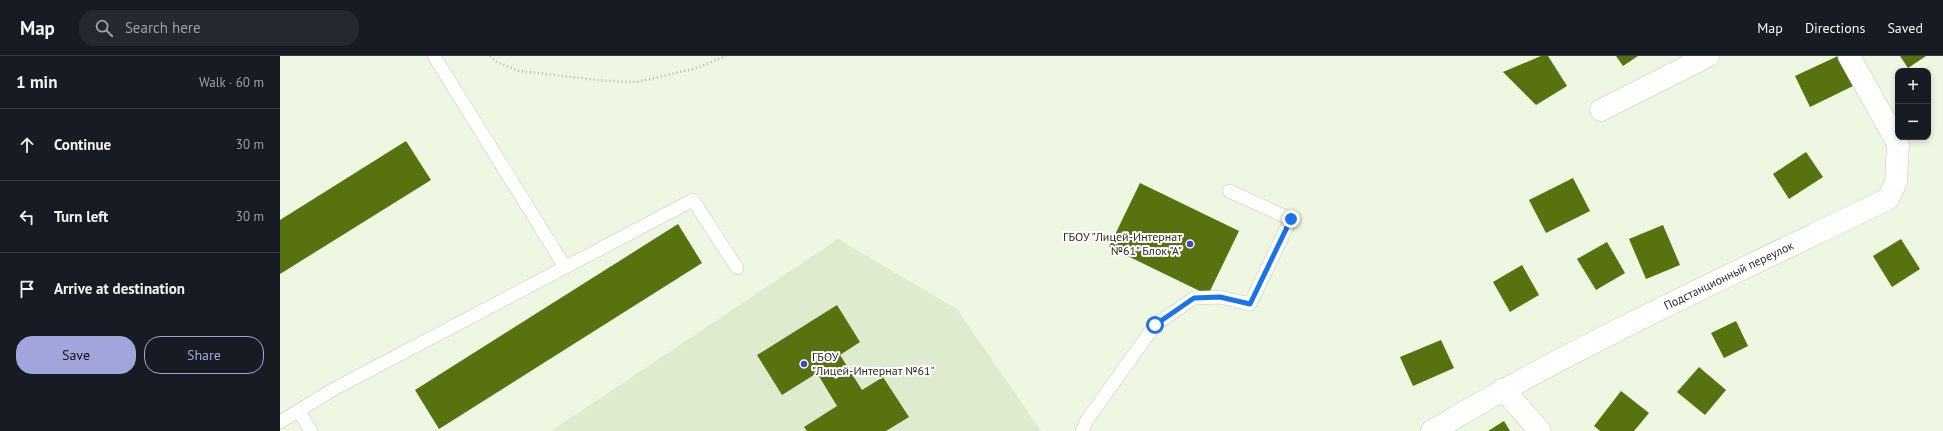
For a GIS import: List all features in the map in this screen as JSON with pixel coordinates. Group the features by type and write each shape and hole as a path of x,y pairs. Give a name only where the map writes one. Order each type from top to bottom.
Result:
{"street":[{"path":"1601,110 1708,56"},
{"name":"Подстанционный переулок","path":"1432,431 1502,389 1652,313 1888,199 1896,182 1898,144 1849,56"},
{"path":"1502,389 1540,431"}],"lane":[{"path":"434,56 565,267"},
{"path":"1082,431 1087,420 1155,325 1194,298 1220,297 1250,304 1291,219 1229,191"},
{"path":"280,422 334,389 693,200 737,268"},
{"path":"298,411 311,431"}],"path":[{"path":"490,56 497,62 519,71 607,82 637,82 697,68 726,56"}],"shaded area":[{"path":"838,239 957,309 1041,431 551,431"}],"building":[{"path":"1541,56 1548,56 1567,86 1536,105 1503,72"},
{"path":"1616,56 1638,56 1623,66"},
{"path":"1838,56 1853,86 1810,107 1795,76"},
{"path":"1900,56 1926,56 1908,68"},
{"path":"406,141 431,180 280,274 280,220"},
{"path":"1806,152 1823,177 1789,199 1773,174"},
{"path":"1573,178 1590,211 1546,233 1529,200"},
{"path":"1140,183 1239,231 1208,295 1109,247"},
{"path":"678,224 702,263 439,429 415,390"},
{"path":"1663,225 1680,265 1646,279 1629,239"},
{"path":"1901,239 1920,269 1892,287 1873,256"},
{"path":"1607,242 1625,273 1596,290 1577,259"},
{"path":"1522,265 1539,295 1510,312 1493,282"},
{"name":"ГБОУ \"Лицей-Интернат №61\"","path":"837,305 860,342 840,355 862,390 883,377 909,417 886,431 807,431 804,427 837,406 817,373 782,395 757,355"},
{"path":"1736,321 1748,346 1724,358 1711,333"},
{"path":"1441,340 1454,368 1413,386 1400,357"},
{"path":"1699,367 1726,390 1705,415 1677,392"},
{"path":"1621,391 1649,413 1634,431 1600,431 1594,426"},
{"path":"1504,421 1510,431 1488,431"}],"place":[{"name":"ГБОУ \"Лицей-Интернат №61\" Блок \"А\"","path":"1190,244"},
{"name":"ГБОУ \"Лицей-Интернат №61\"","path":"804,364"}],"route":[{"path":"1155,325 1194,298 1220,297 1250,304 1291,219"}]}
